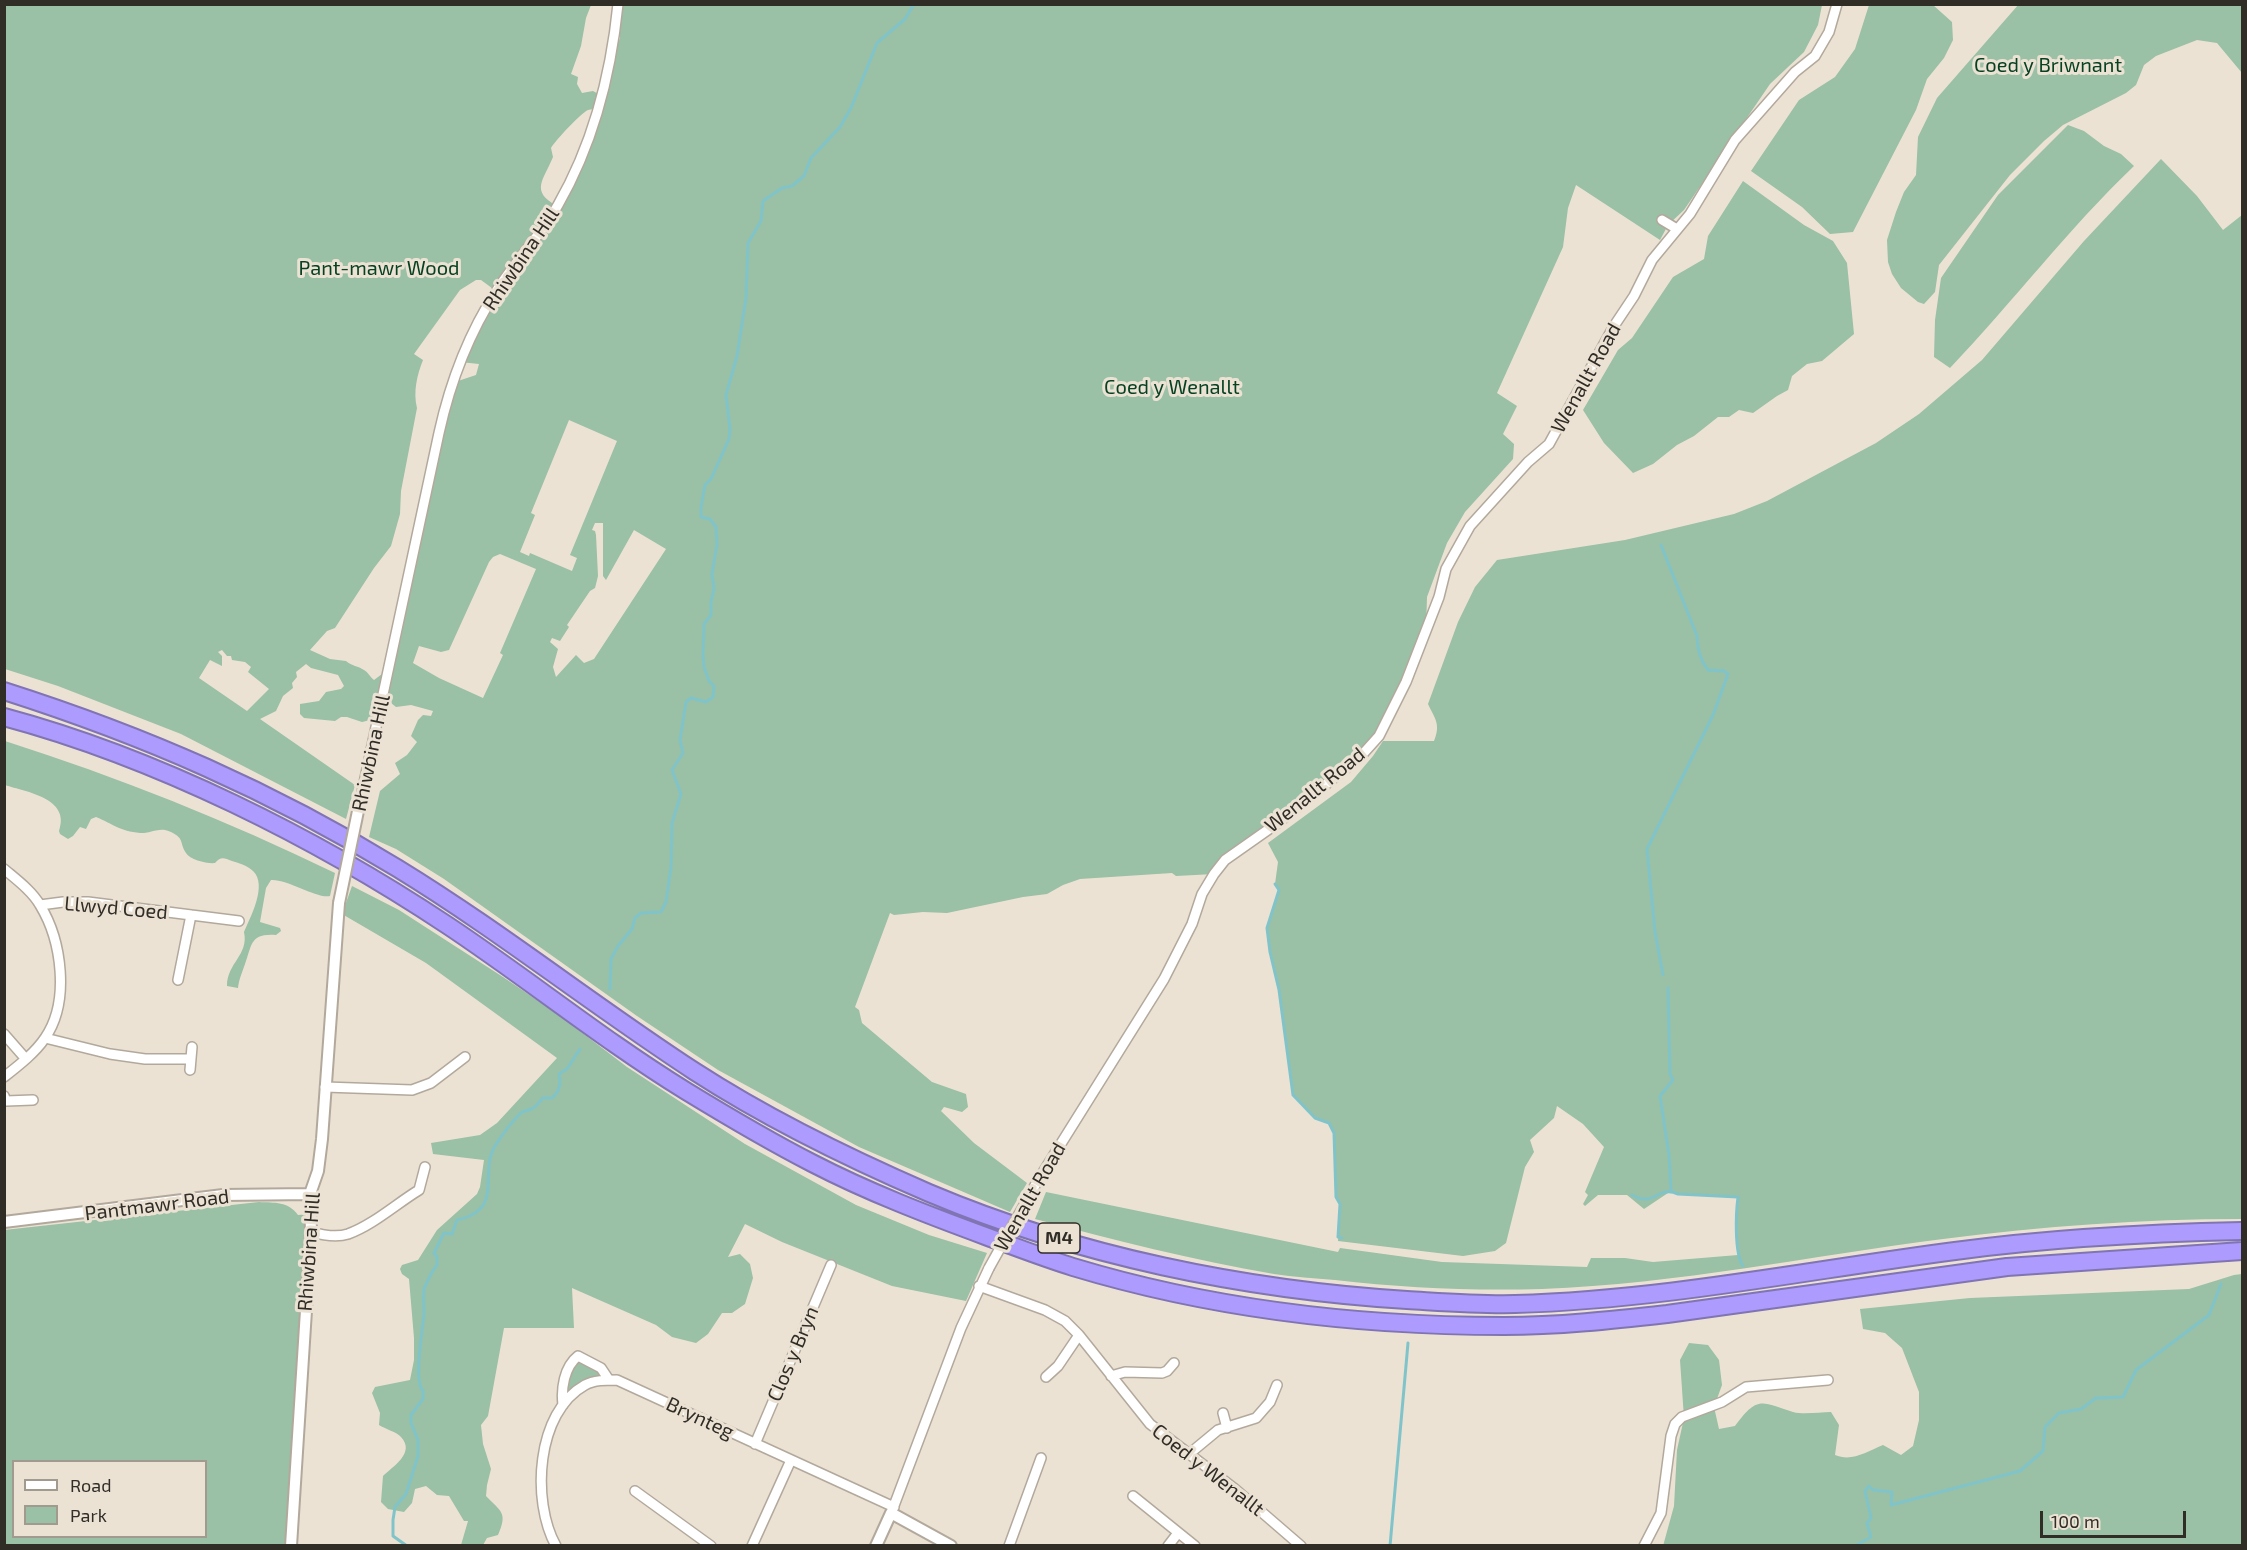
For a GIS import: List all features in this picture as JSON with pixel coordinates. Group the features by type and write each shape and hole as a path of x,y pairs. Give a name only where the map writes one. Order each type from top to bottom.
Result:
{"highway":[{"name":"M4","path":"4,691 103,724 207,766 344,836 452,903 692,1070 740,1099 844,1154 929,1193 1012,1223 1078,1244 1186,1271 1344,1296 1513,1304 1674,1290 2022,1242 2153,1233 2242,1232"},
{"name":"M4","path":"4,717 90,744 145,766 210,794 339,858 448,926 682,1089 812,1163 948,1223 1072,1266 1135,1283 1195,1297 1305,1315 1456,1325 1509,1326 1615,1320 1667,1314 2007,1267 2242,1251"}],"street":[{"name":"Rhiwbina Hill","path":"291,1545 311,1232 310,1194 320,1159 339,903 358,811 439,433 452,383 496,291 557,207 576,172 592,132 602,96 616,29 618,4"},
{"name":"Wenallt Road","path":"876,1545 893,1510 961,1328 989,1268 1036,1182 1164,979 1192,924 1202,894 1214,874 1225,860 1279,822 1361,756 1379,736 1406,682 1439,597 1446,569 1470,526 1528,462 1549,444 1614,326 1634,296 1652,260 1690,214 1736,140 1795,72 1815,56 1829,32 1837,4"},
{"path":"1662,220 1677,229"},
{"path":"4,869 26,888 40,905 53,932 61,980 59,999 45,1038 4,1077"},
{"name":"Llwyd Coed","path":"40,905 88,902 239,921"},
{"name":"Llwyd Coed","path":"178,980 191,915"},
{"path":"4,1034 25,1058"},
{"path":"45,1038 110,1054 145,1059 191,1059"},
{"path":"190,1070 192,1047"},
{"path":"325,1087 412,1090 432,1083 465,1057"},
{"path":"4,1096 6,1101 33,1100"},
{"path":"311,1232 326,1236 346,1235 367,1224 419,1190 425,1167"},
{"name":"Pantmawr Road","path":"4,1222 76,1215 223,1195 310,1194"},
{"name":"Clos y Bryn","path":"755,1444 831,1265"},
{"name":"Coed y Wenallt","path":"980,1286 1057,1316 1079,1335 1150,1424 1235,1489 1301,1545"},
{"path":"1046,1377 1058,1366 1079,1335"},
{"name":"Brynteg","path":"562,1406 561,1391 571,1362 578,1356 601,1368 609,1380"},
{"path":"1111,1377 1125,1372 1162,1373 1174,1363"},
{"name":"Brynteg","path":"556,1545 544,1514 540,1470 555,1416 569,1396 586,1384 609,1380 616,1380 791,1460 893,1510"},
{"path":"1644,1545 1661,1513 1671,1436 1674,1424 1682,1416 1722,1402 1746,1387 1828,1380"},
{"path":"1189,1454 1218,1430 1256,1418 1270,1402 1277,1385"},
{"path":"1223,1413 1227,1428"},
{"path":"1009,1545 1041,1458"},
{"path":"752,1545 791,1460"},
{"path":"635,1491 711,1545"},
{"path":"1133,1496 1194,1545"},
{"path":"893,1510 951,1545"},
{"path":"1168,1545 1178,1533"}],"green space":[{"name":"Coed y Briwnant","path":"2019,4 2242,5 2242,73 2217,43 2197,40 2156,56 2144,65 2136,85 2126,93 2063,125 2010,175 1939,265 1935,292 1924,304 1901,288 1892,274 1888,262 1887,240 1904,192 1916,175 1918,137 1937,98"},
{"name":"Pant-mawr Wood","path":"4,5 591,5 581,46 571,74 578,77 577,84 582,93 593,91 602,96 598,108 604,105 611,78 607,73 620,38 618,5 1822,5 1818,25 1804,52 1770,84 1684,210 1668,225 1660,240 1576,185 1568,208 1563,247 1497,393 1517,406 1503,434 1514,444 1513,459 1465,512 1447,543 1427,597 1426,631 1379,736 1214,874 1176,876 1172,873 1080,879 1047,894 947,913 923,912 894,915 890,913 855,1007 859,1010 862,1023 932,1082 966,1094 968,1107 962,1112 944,1107 941,1111 974,1143 1027,1183 1010,1212 859,1147 718,1070 637,1016 444,879 396,849 369,837 380,791 400,774 395,763 407,755 417,742 411,736 418,720 423,715 431,716 433,711 411,705 396,707 391,703 387,716 362,722 347,717 341,717 335,721 304,718 300,714 300,704 319,701 326,692 341,689 344,686 338,675 311,668 306,664 296,672 297,677 292,683 293,688 283,696 276,711 260,719 355,785 346,819 181,734 58,686 5,669","holes":["597,109 557,206 549,201 541,190 543,179 553,157 551,148 588,110","476,280 481,280 496,291 460,362 479,364 476,375 452,383 388,674 382,674 374,680 365,671 346,661 330,659 310,650 327,631 335,628 391,546 400,514 401,491 417,408 416,384 423,360 414,354 460,290","569,420 617,441 570,555 577,558 572,571 530,553 529,556 520,552 535,515 531,513","595,523 603,523 603,576 606,580 634,530 666,549 594,659 584,663 576,655 556,677 553,667 558,649 550,642 552,638 560,641 569,627 567,625 590,591 595,588 598,576 596,535 592,530","500,554 536,569 500,653 503,655 483,698 413,663 419,646 441,652 449,650 489,562","222,650 227,656 231,656 232,660 245,662 251,667 248,672 269,689 247,711 199,678 210,660 222,666 222,656 218,652"]},
{"path":"1869,5 1933,5 1952,22 1953,40 1944,58 1927,79 1916,110 1853,232 1830,234 1802,207 1751,171 1799,100 1835,77 1855,49"},
{"path":"2068,125 2084,131 2104,146 2121,154 2134,166 2086,215 1950,368 1934,357 1935,320 1941,278 1998,195"},
{"path":"2161,159 2197,196 2223,230 2242,215 2242,1219 2130,1222 2018,1230 1643,1281 1542,1289 1490,1290 1387,1285 1274,1274 1154,1249 1035,1219 1046,1192 1338,1252 1340,1248 1442,1262 1587,1267 1591,1258 1625,1258 1653,1262 1738,1255 1736,1210 1738,1197 1678,1194 1671,1191 1644,1209 1627,1195 1598,1195 1585,1206 1583,1204 1588,1195 1585,1192 1604,1147 1583,1124 1557,1106 1554,1118 1530,1140 1534,1152 1525,1167 1506,1243 1495,1251 1463,1256 1338,1241 1340,1204 1336,1197 1334,1133 1329,1123 1315,1118 1293,1095 1279,990 1267,928 1279,890 1275,884 1278,862 1268,843 1351,782 1383,741 1434,741 1437,726 1428,704 1458,622 1475,587 1497,560 1625,540 1734,514 1767,501 1876,443 1919,414 1982,360 2084,241"},
{"path":"1743,181 1804,225 1833,241 1847,263 1854,334 1822,361 1807,364 1792,376 1788,390 1753,413 1739,410 1729,417 1718,417 1653,464 1633,473 1604,443 1583,410 1618,350 1632,338 1673,277 1704,259 1708,236"},
{"path":"5,741 172,801 335,873 330,896 318,895 286,882 271,880 266,888 260,922 280,928 281,931 276,935 261,936 253,942 238,988 227,986 230,971 241,953 245,940 244,932 256,902 259,884 253,871 225,858 215,863 195,860 186,853 181,841 171,832 130,831 96,817 91,819 86,829 80,827 68,839 60,834 59,811 53,804 34,794 5,785"},
{"path":"352,886 399,910 503,977 559,1015 627,1067 745,1144 856,1205 929,1235 987,1253 966,1301 892,1286 782,1242 745,1224 728,1257 740,1254 750,1264 753,1278 745,1304 732,1313 722,1313 708,1334 696,1343 672,1337 656,1325 572,1288 574,1328 504,1328 488,1416 481,1425 483,1444 491,1469 486,1496 499,1509 503,1517 498,1535 487,1538 483,1545 461,1545 468,1521 464,1521 449,1496 437,1495 426,1486 415,1489 412,1503 404,1512 388,1509 381,1502 383,1476 397,1464 406,1449 399,1435 379,1425 380,1413 372,1393 375,1387 410,1380 414,1360 414,1338 409,1279 402,1274 400,1269 402,1265 418,1260 437,1230 477,1194 484,1160 433,1154 431,1143 480,1135 497,1123 557,1058 426,963 342,914"},
{"path":"259,1202 285,1205 298,1215 311,1214 291,1545 5,1545 4,1230"},
{"path":"2242,1274 2242,1545 1663,1546 1674,1506 1677,1450 1684,1418 1680,1360 1689,1343 1708,1345 1719,1360 1722,1385 1714,1407 1719,1429 1735,1426 1749,1409 1761,1404 1797,1413 1831,1412 1839,1425 1835,1455 1853,1457 1883,1445 1901,1455 1913,1446 1919,1420 1919,1392 1902,1348 1885,1333 1863,1329 1860,1309 1970,1298 2189,1289"},
{"path":"578,1356 609,1380 598,1380 563,1405 571,1362"}],"waterway":[{"path":"610,989 611,959 632,929 635,918 641,913 661,912 666,902 671,867 672,823 681,794 672,770 683,753 680,740 686,702 691,698 706,702 713,697 714,686 709,681 704,667 703,655 704,624 711,615 714,589 712,574 717,544 716,527 710,519 701,517 701,507 705,485 711,479 729,439 726,395 737,356 746,298 748,243 761,221 763,201 782,188 792,186 804,176 811,158 840,127 851,108 877,43 905,19 914,4"},
{"path":"1661,545 1697,636 1698,649 1703,662 1708,670 1724,671 1728,674 1713,715 1647,849 1655,932 1663,975"},
{"path":"1275,884 1279,890 1267,928 1279,990 1293,1095 1315,1118 1329,1123 1334,1133 1336,1197 1340,1204 1338,1237 1342,1238"},
{"path":"1668,988 1670,1074 1673,1080 1660,1096 1669,1155 1671,1191"},
{"path":"407,1546 393,1536 393,1520 395,1507 406,1494 418,1456 418,1440 411,1423 411,1415 423,1399 419,1376 419,1354 424,1313 424,1289 437,1265 437,1257 434,1253 444,1233 452,1234 457,1220 472,1215 481,1208 488,1189 490,1157 504,1133 521,1113 530,1110 543,1098 552,1098 557,1093 559,1074 567,1069 580,1049"},
{"path":"1632,1195 1646,1199 1665,1192 1738,1197 1737,1242 1743,1266"},
{"path":"1855,1546 1871,1537 1867,1523 1871,1518 1865,1491 1869,1486 1873,1490 1892,1492 1891,1505 2020,1471 2043,1451 2045,1427 2059,1413 2081,1409 2096,1398 2123,1397 2136,1370 2209,1315 2221,1284"},
{"path":"1390,1546 1408,1343"}]}
